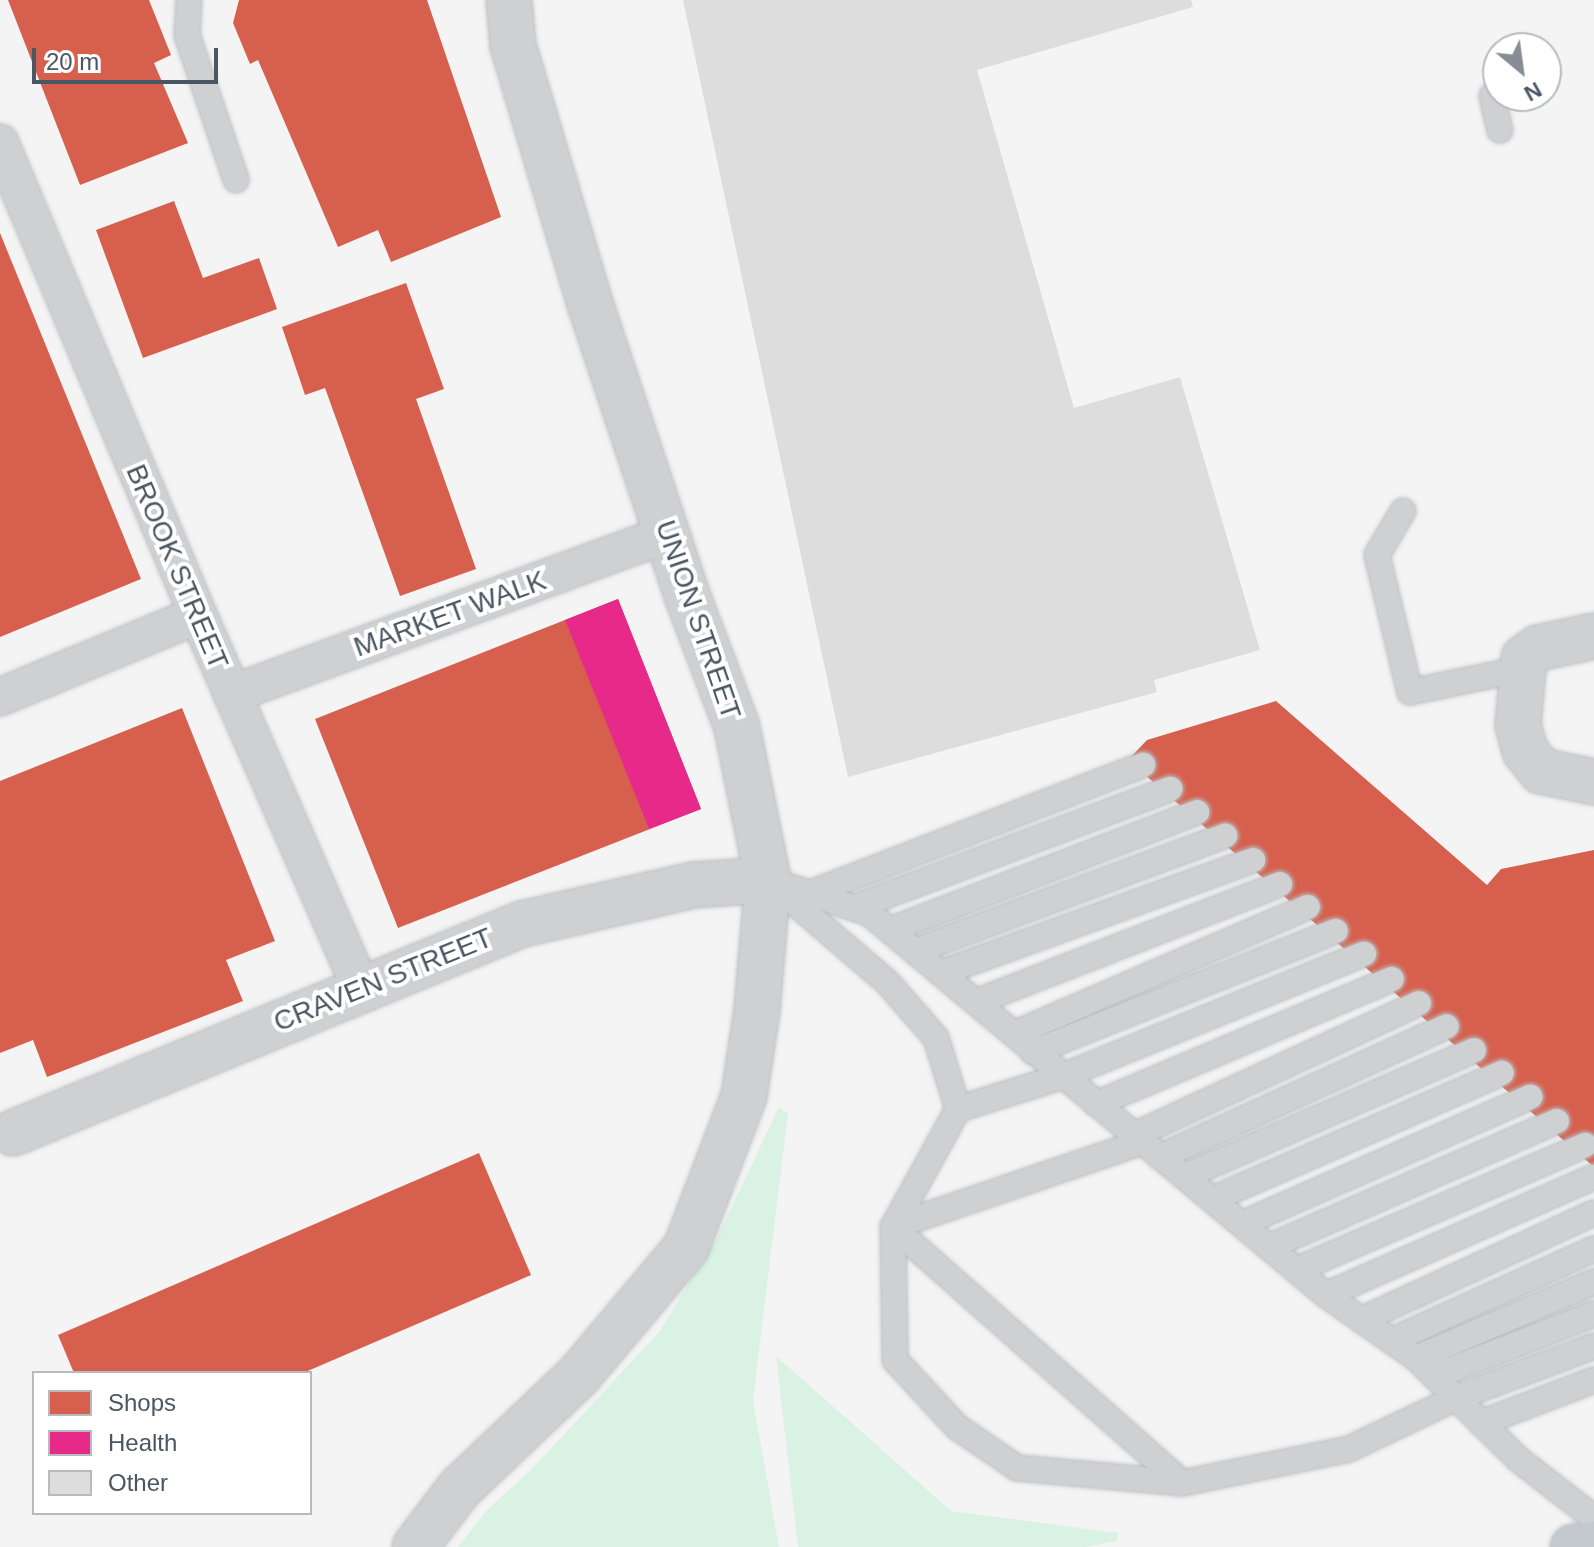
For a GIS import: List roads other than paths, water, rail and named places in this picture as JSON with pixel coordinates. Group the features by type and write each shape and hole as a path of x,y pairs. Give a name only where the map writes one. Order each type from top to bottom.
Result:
{"highway":[{"path":"1573,1547 1594,1544"}],"street":[{"name":"UNION STREET","path":"415,1547 459,1489 579,1375 686,1248 744,1096 757,1010 768,880 737,727 667,534 591,307 518,60 509,0"},
{"name":"BROOK STREET","path":"0,143 198,615 361,988"},
{"name":"MARKET WALK","path":"232,694 667,534"},
{"path":"0,697 198,615"},
{"path":"1594,636 1538,648 1524,658 1518,725 1525,751 1541,771 1594,782"},
{"name":"CRAVEN STREET","path":"13,1133 522,924 681,887 768,880"}],"lane":[{"path":"189,0 187,35 236,180"},
{"path":"1496,112 1500,130"},
{"path":"1403,511 1377,555 1410,692 1522,669"},
{"path":"811,893 1143,765"},
{"path":"853,908 1170,789"},
{"path":"890,930 1197,812"},
{"path":"915,951 1225,836"},
{"path":"941,973 1253,860"},
{"path":"768,880 869,913 1033,1052 1244,1223 1326,1295 1416,1358 1518,1459 1594,1518"},
{"path":"768,880 888,983 936,1038 958,1109"},
{"path":"976,1002 1280,884"},
{"path":"1014,1034 1308,907"},
{"path":"1033,1052 1336,931"},
{"path":"1364,954 1063,1076 958,1109 893,1227 895,1360 957,1427 1017,1468 1182,1483 1349,1449 1456,1398 1594,1346"},
{"path":"1096,1104 1392,979"},
{"path":"1146,1145 1419,1003"},
{"path":"893,1227 1146,1145 1447,1026"},
{"path":"1186,1176 1474,1050"},
{"path":"1213,1199 1502,1073"},
{"path":"1244,1223 1530,1097"},
{"path":"1271,1246 1557,1121"},
{"path":"1296,1270 1585,1145"},
{"path":"1326,1295 1594,1177"},
{"path":"1361,1320 1594,1213"},
{"path":"893,1227 1182,1483"},
{"path":"1393,1340 1594,1249"},
{"path":"1416,1358 1594,1282"},
{"path":"1434,1376 1594,1314"},
{"path":"1481,1423 1594,1380"}]}
